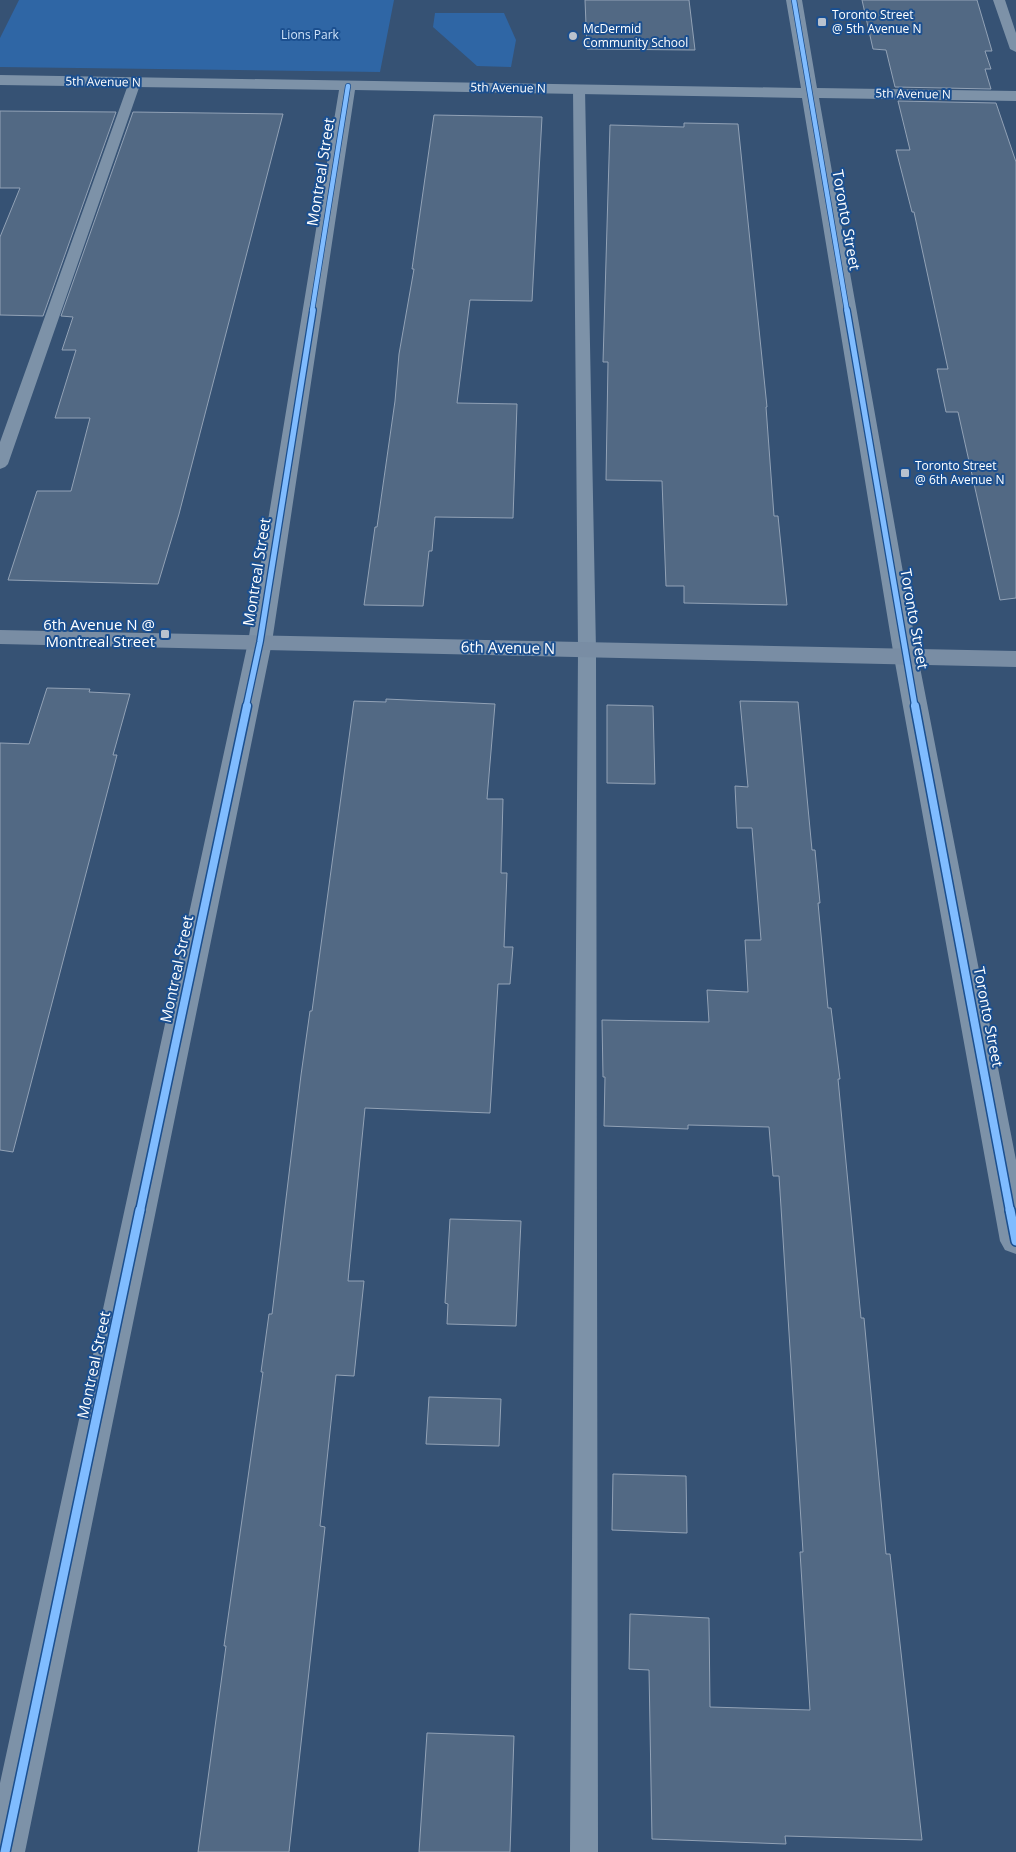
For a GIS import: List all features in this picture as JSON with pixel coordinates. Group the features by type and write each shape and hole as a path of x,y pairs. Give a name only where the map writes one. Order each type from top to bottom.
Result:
{"street":[{"name":"Toronto Street","path":"794,0 906,657 1016,1241"},
{"name":"5th Avenue N","path":"0,80 1016,96"},
{"name":"Montreal Street","path":"5,1852 260,642 348,86"},
{"name":"6th Avenue N","path":"0,637 1016,659"}],"lane":[{"path":"999,0 1016,49"},
{"path":"0,464 135,82"},
{"path":"579,89 587,650 584,1852"}],"green space":[{"name":"Lions Park","path":"19,0 394,0 380,72 0,67 0,38"},
{"path":"435,13 504,13 516,40 511,67 477,66 433,27"}],"building":[{"path":"585,0 689,0 695,50 587,49"},
{"path":"862,0 977,0 992,51 985,51 991,69 985,69 991,89 895,87 886,50 873,49"},
{"path":"898,101 996,103 1016,162 1016,598 1000,600 958,412 946,412 937,369 948,369 914,212 912,212 896,150 910,150"},
{"path":"0,111 116,112 43,316 0,315 0,237 20,188 0,188"},
{"path":"133,112 283,114 179,514 158,584 8,580 37,491 71,491 90,418 55,418 76,350 62,350 73,317 61,316"},
{"path":"434,115 542,117 532,301 470,300 457,403 517,404 513,518 435,517 432,551 429,551 423,606 364,605 395,401 399,354 414,269 412,269"},
{"path":"684,123 738,124 767,407 774,516 778,516 787,605 684,603 684,586 666,586 662,481 606,480 608,362 603,362 610,125 684,127"},
{"path":"47,688 90,689 89,692 130,694 113,755 117,755 13,1152 0,1150 0,743 29,744"},
{"path":"386,699 495,704 487,799 503,799 501,873 507,873 504,947 513,947 510,984 498,984 490,1113 365,1108 348,1281 364,1281 354,1376 336,1375 320,1526 325,1527 289,1852 198,1852 226,1646 224,1646 263,1372 261,1372 269,1314 272,1314 301,1075 310,1011 312,1011 354,701 386,702"},
{"path":"740,701 798,702 812,850 815,850 828,1008 831,1008 840,1079 838,1079 861,1318 864,1318 886,1554 890,1554 922,1840 785,1836 786,1844 652,1839 649,1670 629,1669 630,1614 709,1618 710,1707 810,1710 800,1552 803,1552 779,1176 773,1176 769,1127 688,1125 688,1129 604,1126 605,1077 603,1077 602,1020 709,1022 707,990 748,992 745,940 761,940 752,828 737,828 735,786 748,787"},
{"path":"607,705 653,706 655,784 607,783"},
{"path":"450,1219 521,1221 516,1326 447,1324 448,1304 445,1303"},
{"path":"429,1397 501,1399 499,1446 426,1444"},
{"path":"613,1474 686,1476 687,1533 612,1530"},
{"path":"427,1733 514,1736 510,1852 419,1852"}],"cycle path":[{"path":"794,0 906,657 1016,1241"},
{"path":"5,1852 260,642 348,86"}],"place":[{"name":"Toronto Street @ 5th Avenue N","path":"822,22"},
{"name":"McDermid Community School","path":"573,36"},
{"name":"Toronto Street @ 6th Avenue N","path":"905,473"},
{"name":"6th Avenue N @ Montreal Street","path":"165,634"}]}
